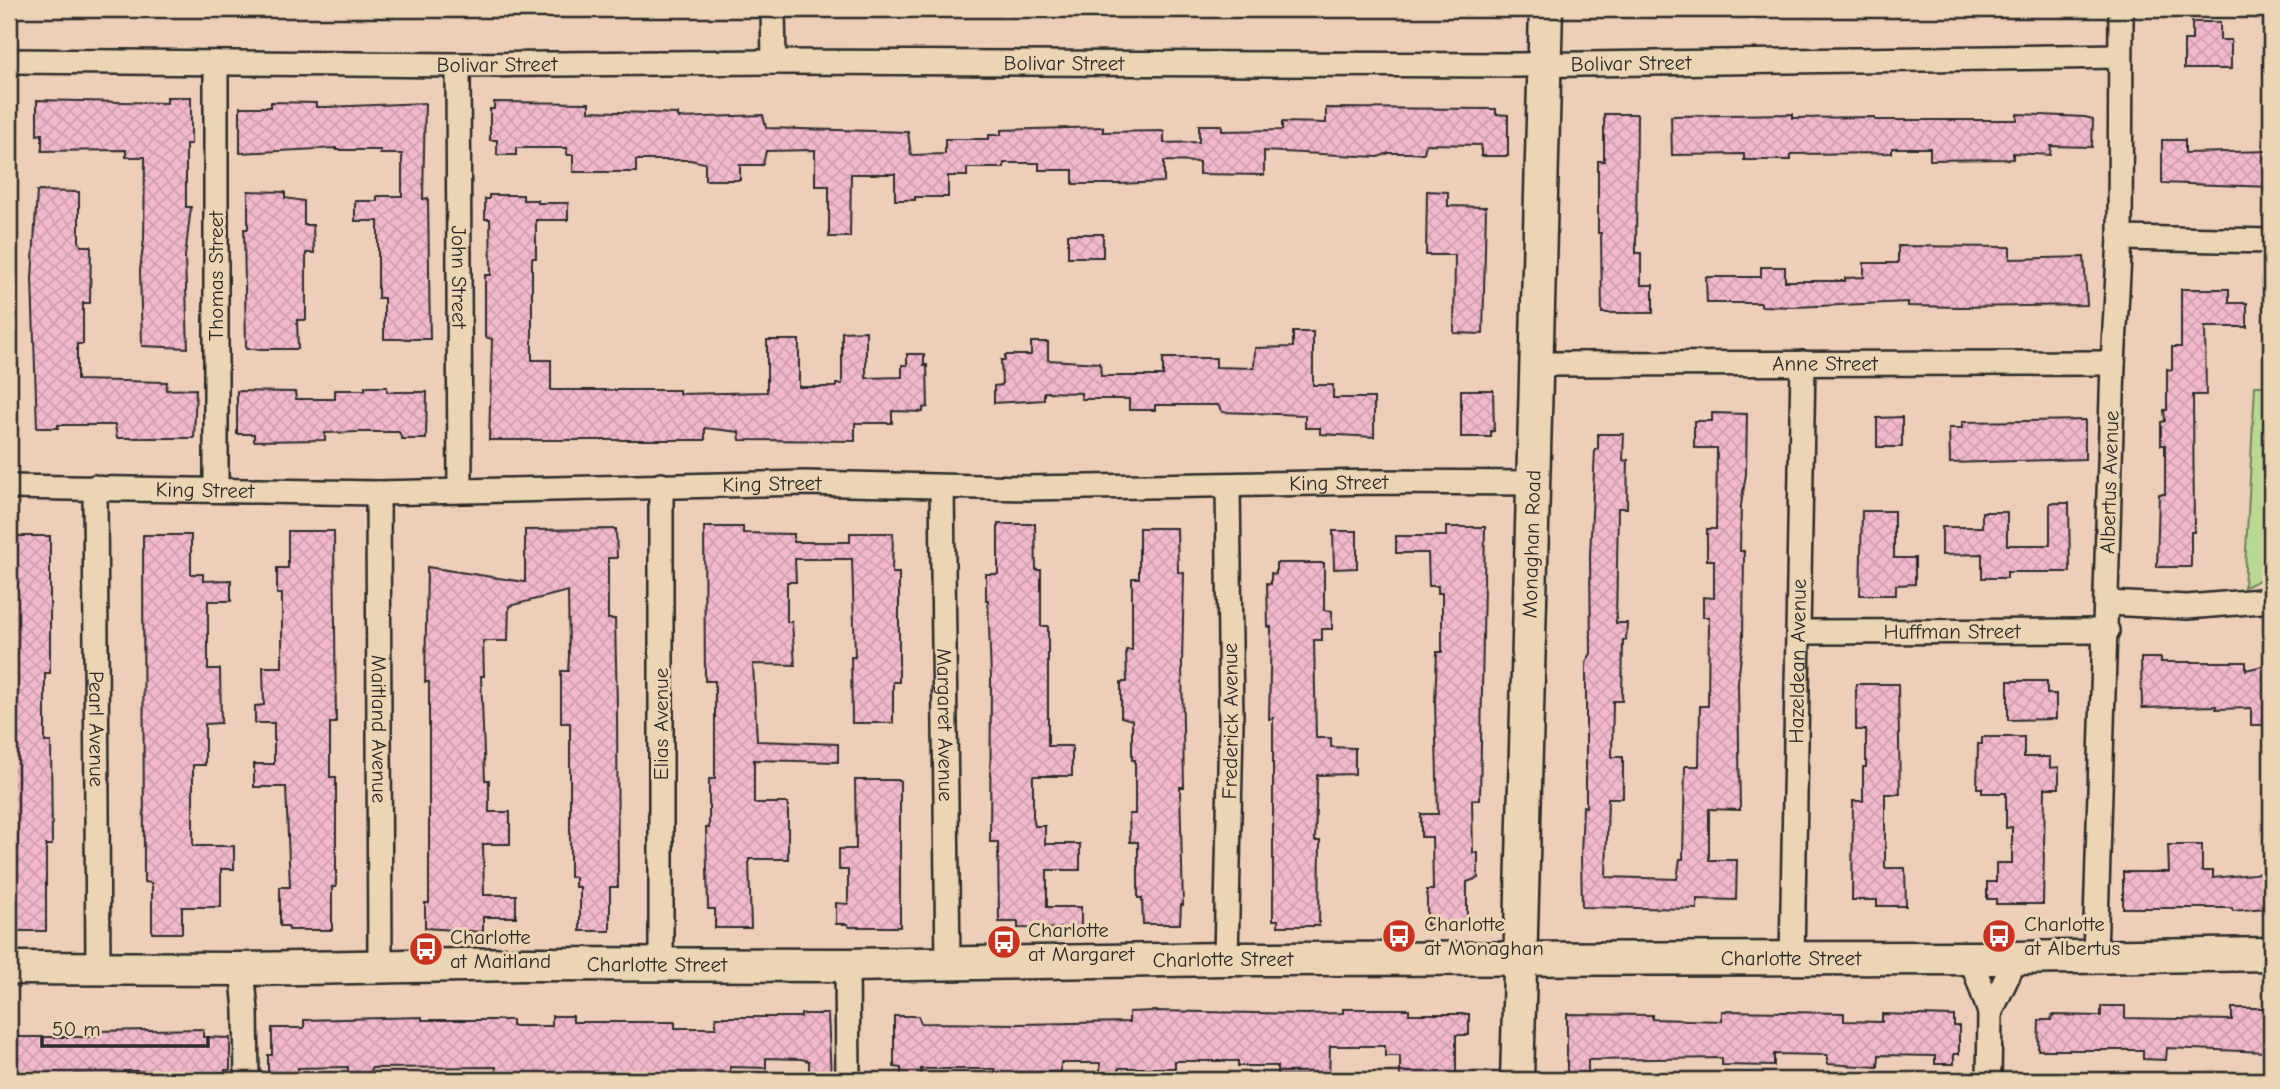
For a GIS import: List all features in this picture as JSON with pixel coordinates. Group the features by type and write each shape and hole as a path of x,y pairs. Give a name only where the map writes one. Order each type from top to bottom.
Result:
{"main road":[{"name":"Monaghan Road","path":"1517,1080 1546,9"},
{"name":"Charlotte Street","path":"9,968 242,969 380,965 847,965 1226,959 2016,958 2271,954"}],"street":[{"path":"773,9 774,62"},
{"name":"Albertus Avenue","path":"2095,956 2107,631 2113,363 2120,238 2121,9"},
{"name":"Bolivar Street","path":"9,61 458,65 774,62 944,65 2120,57"},
{"name":"Thomas Street","path":"216,63 216,489"},
{"name":"John Street","path":"458,65 460,489"},
{"path":"2120,238 2271,241"},
{"name":"Hazeldean Avenue","path":"1792,958 1803,363"},
{"name":"Anne Street","path":"1536,364 2113,363"},
{"name":"King Street","path":"9,487 378,492 803,483 942,487 1534,483"},
{"name":"Elias Avenue","path":"661,485 661,964"},
{"name":"Frederick Avenue","path":"1226,959 1231,723 1228,485"},
{"name":"Pearl Avenue","path":"95,487 98,968"},
{"name":"Margaret Avenue","path":"942,487 948,963"},
{"name":"Maitland Avenue","path":"378,492 380,965"},
{"path":"2107,603 2187,607 2261,601 2271,597"},
{"name":"Huffman Street","path":"1798,632 2107,631"},
{"path":"1972,958 1990,1013 1989,1080"},
{"path":"1990,1013 2016,958"},
{"path":"847,965 848,1080"},
{"path":"242,969 246,1010 247,1080"}],"green space":[{"path":"2255,386 2271,386 2271,575 2244,587"}],"building":[{"path":"2192,22 2220,22 2220,40 2231,40 2231,69 2184,69 2184,40 2192,40"},
{"path":"167,97 191,97 191,144 186,144 186,207 191,207 185,257 188,348 142,346 140,270 144,239 145,157 126,157 126,150 42,151 42,134 37,135 37,100 167,103"},
{"path":"271,102 316,103 316,107 425,103 423,199 428,198 430,339 384,339 384,298 378,298 378,221 355,221 355,201 377,201 377,196 402,196 402,154 336,148 240,153 240,107 271,107"},
{"path":"494,102 589,103 589,111 678,114 678,118 763,115 766,128 908,132 911,155 945,154 945,139 989,139 989,135 1001,135 1001,130 1103,127 1103,132 1164,131 1164,143 1199,142 1199,125 1222,125 1222,131 1282,130 1282,122 1326,123 1326,108 1496,109 1496,114 1508,115 1508,156 1481,156 1481,145 1426,144 1424,153 1389,153 1378,157 1264,151 1264,175 1199,174 1199,162 1164,161 1164,182 1118,184 1073,184 1073,170 1039,170 1039,163 1004,163 1004,168 967,168 967,176 948,176 948,197 915,197 915,200 895,200 895,174 851,174 850,237 829,237 829,186 815,186 815,150 766,151 763,165 740,165 740,180 705,180 705,163 690,160 636,160 636,172 573,172 573,155 567,155 567,148 516,148 516,155 497,155 497,140 490,140 490,109 494,109"},
{"path":"1604,114 1637,114 1636,253 1641,253 1641,285 1653,285 1653,313 1602,313 1598,161 1604,161"},
{"path":"1793,114 1793,118 1875,117 1875,120 2017,120 2017,114 2085,117 2093,119 2092,147 2051,146 2050,155 2013,153 2013,159 1930,160 1930,148 1892,148 1892,153 1791,154 1791,160 1744,160 1744,154 1672,155 1671,116"},
{"path":"2162,140 2185,140 2185,153 2271,151 2271,187 2162,183"},
{"path":"37,191 79,192 79,241 81,246 91,246 90,303 83,303 83,344 77,344 77,380 167,382 166,390 196,389 194,438 117,438 115,425 58,425 58,428 37,428 32,279"},
{"path":"248,191 285,192 285,198 304,201 304,225 313,225 314,253 306,253 306,320 297,320 298,349 246,349 244,229 248,229"},
{"path":"1427,191 1448,192 1448,206 1486,207 1483,334 1454,333 1455,255 1426,255"},
{"path":"489,195 523,195 523,200 538,200 538,203 568,203 568,220 536,220 536,258 532,258 532,360 551,360 551,390 679,390 679,394 767,392 767,340 799,340 799,387 836,387 836,384 842,384 842,332 866,331 866,378 902,377 902,365 907,365 907,354 924,354 924,365 927,365 928,407 923,408 923,412 892,411 892,423 855,423 855,441 740,440 739,432 705,428 705,440 489,440 492,339 485,337 485,275 491,275 490,219 485,219 485,199 489,199"},
{"path":"1068,234 1103,234 1103,257 1068,257"},
{"path":"1898,246 2010,247 2010,259 2084,257 2087,305 1962,307 1908,306 1908,302 1795,307 1761,306 1761,303 1707,303 1706,277 1761,277 1761,267 1785,267 1785,281 1845,281 1845,278 1864,277 1864,263 1898,263"},
{"path":"2181,289 2229,289 2229,303 2247,303 2247,327 2205,327 2206,395 2193,395 2194,532 2191,532 2191,567 2157,567 2159,494 2165,494 2165,445 2161,445 2161,422 2165,421 2164,410 2167,410 2167,369 2172,370 2172,347 2181,347"},
{"path":"1293,332 1313,332 1313,385 1333,385 1333,398 1374,398 1374,437 1320,434 1320,428 1305,428 1305,415 1222,412 1218,405 1155,405 1155,410 1129,410 1129,399 1081,399 1081,393 1044,392 1044,400 994,403 994,386 1002,385 1001,360 1005,360 1005,355 1031,355 1031,342 1048,342 1048,360 1100,363 1101,376 1163,376 1163,358 1216,358 1216,367 1254,368 1255,348 1293,347"},
{"path":"365,387 387,387 387,392 427,392 426,439 402,439 399,432 361,432 325,433 325,440 254,441 254,434 237,434 237,391 295,392 296,399 335,399 335,390 365,390"},
{"path":"1461,390 1493,390 1494,431 1491,431 1491,437 1461,437"},
{"path":"1712,413 1747,414 1740,551 1744,551 1743,639 1738,682 1740,810 1709,809 1709,860 1737,860 1736,900 1697,899 1697,909 1582,907 1583,806 1586,807 1586,663 1591,653 1590,556 1598,434 1624,434 1623,461 1628,460 1627,508 1618,508 1616,623 1627,623 1626,640 1623,640 1622,701 1613,701 1612,757 1623,757 1623,798 1608,798 1606,877 1677,879 1680,859 1683,859 1685,766 1699,766 1700,706 1708,706 1709,617 1703,617 1703,597 1714,598 1714,560 1707,560 1707,529 1716,529 1717,448 1694,448 1694,421 1712,421"},
{"path":"1902,417 1902,447 1877,447 1877,418"},
{"path":"2085,420 2085,459 1950,463 1949,428 1962,428 1962,422"},
{"path":"2050,503 2069,503 2070,572 2007,572 2007,578 1982,578 1982,554 1942,555 1942,527 1982,527 1982,512 2007,512 2007,545 2050,545"},
{"path":"1862,511 1894,511 1894,558 1915,558 1915,584 1896,585 1896,595 1860,595"},
{"path":"998,524 1035,524 1036,570 1041,570 1041,626 1048,626 1048,746 1072,746 1072,776 1033,776 1033,816 1035,826 1045,826 1045,844 1080,844 1080,870 1047,870 1047,907 1081,907 1081,929 1018,928 1018,922 999,922 998,842 990,842 991,678 986,600 986,574 998,574"},
{"path":"704,527 743,527 743,533 794,534 794,542 850,542 850,533 893,533 892,573 899,573 899,682 893,682 893,723 852,723 851,657 855,657 852,559 795,559 796,582 787,582 787,622 792,622 795,665 753,664 757,741 838,744 838,762 754,760 754,803 788,803 788,859 749,859 751,928 715,928 715,909 708,909 706,828 709,828 709,779 715,779 715,681 705,681"},
{"path":"1446,527 1485,527 1480,800 1472,800 1473,853 1478,853 1478,878 1467,882 1467,925 1427,925 1427,890 1433,890 1432,837 1421,837 1421,814 1438,814 1435,703 1437,652 1442,652 1442,593 1438,593 1438,586 1429,586 1428,553 1396,553 1396,536 1446,536"},
{"path":"1139,528 1177,528 1178,572 1184,573 1184,787 1180,787 1183,905 1180,924 1143,924 1142,898 1138,898 1138,842 1130,842 1129,814 1135,814 1135,760 1132,760 1132,720 1121,717 1121,682 1127,682 1126,650 1132,650 1132,578 1139,578"},
{"path":"616,529 617,558 608,558 608,619 615,619 618,887 610,887 610,931 580,931 580,887 575,887 575,877 570,877 570,723 561,723 561,671 568,671 569,657 568,591 509,606 508,641 483,641 484,676 481,676 485,780 489,780 489,812 510,812 510,844 483,844 484,895 516,895 516,917 483,917 483,932 425,928 425,903 429,903 429,682 425,682 427,567 525,582 525,530"},
{"path":"288,531 334,531 336,723 330,723 330,777 336,777 336,887 332,887 332,930 289,930 288,926 280,926 280,887 290,887 286,787 254,787 254,764 274,764 274,723 255,723 255,706 264,705 263,667 282,667 282,594 277,594 277,568 288,568"},
{"path":"1333,531 1357,531 1357,568 1334,569"},
{"path":"143,535 191,535 191,574 203,574 203,581 231,580 231,601 208,601 208,669 220,669 221,723 205,724 205,765 193,765 193,846 234,846 234,869 221,869 221,907 182,907 182,933 152,933 152,886 151,883 144,882"},
{"path":"9,536 50,536 50,673 45,673 45,742 51,742 52,845 46,845 46,931 9,931"},
{"path":"1276,563 1324,563 1324,610 1332,611 1332,629 1322,629 1322,640 1314,640 1316,738 1331,738 1331,747 1355,748 1355,774 1317,775 1315,841 1320,841 1319,926 1278,926 1278,920 1273,920 1273,718 1269,719 1271,627 1268,627 1267,583 1271,584 1271,573 1276,574"},
{"path":"2141,658 2161,658 2161,662 2246,662 2246,670 2271,664 2269,725 2251,725 2251,708 2142,708"},
{"path":"2008,681 2047,681 2047,694 2056,694 2056,719 2008,720"},
{"path":"1856,684 1898,684 1900,794 1885,794 1885,868 1905,868 1906,906 1877,906 1877,900 1852,900 1853,801 1863,801 1863,767 1866,767 1866,730 1856,730"},
{"path":"1982,737 2024,737 2024,757 2050,757 2050,768 2059,767 2059,788 2045,788 2043,904 1996,904 1996,899 1987,899 1987,882 1996,882 1996,863 2012,863 2012,827 2006,828 2006,793 1982,793 1982,788 1977,788 1978,744 1982,744"},
{"path":"855,780 900,780 900,927 849,927 848,924 836,924 836,903 848,904 848,870 839,870 839,849 856,849"},
{"path":"2168,845 2202,845 2202,871 2213,871 2213,878 2262,873 2265,908 2233,911 2232,908 2123,908 2123,872 2169,872"},
{"path":"2101,1006 2125,1006 2125,1018 2232,1020 2232,1008 2266,1008 2266,1052 2167,1048 2166,1060 2143,1059 2143,1050 2038,1050 2039,1020 2051,1020 2052,1015 2101,1016"},
{"path":"1343,1009 1409,1009 1409,1014 1469,1014 1469,1035 1456,1035 1456,1077 1400,1077 1400,1056 1385,1056 1385,1046 1330,1046 1329,1080 1306,1080 1306,1075 1277,1075 1277,1066 1238,1066 1238,1061 1175,1061 1175,1068 1119,1068 1119,1080 1100,1080 1100,1063 1061,1063 1061,1072 1014,1072 1014,1079 995,1079 995,1069 921,1069 921,1080 901,1080 901,1068 894,1067 894,1016 918,1016 921,1023 1019,1024 1129,1022 1129,1012 1305,1014 1343,1013"},
{"path":"1722,1011 1844,1013 1844,1021 1882,1022 1882,1014 1954,1016 1954,1026 1959,1026 1959,1054 1954,1054 1954,1064 1935,1064 1935,1056 1879,1055 1878,1067 1827,1064 1827,1055 1774,1054 1774,1066 1722,1065 1722,1058 1588,1060 1588,1076 1567,1075 1567,1014 1652,1015 1652,1019 1722,1021"},
{"path":"801,1014 828,1014 831,1077 809,1077 809,1061 766,1058 766,1068 730,1067 730,1075 681,1074 676,1080 654,1080 654,1072 573,1073 573,1080 509,1080 509,1075 496,1074 496,1067 371,1068 371,1080 348,1080 348,1067 298,1068 298,1072 268,1072 268,1055 272,1055 272,1028 304,1028 304,1020 422,1017 422,1020 512,1020 512,1026 552,1026 552,1016 573,1016 573,1022 675,1022 675,1028 716,1028 716,1017 801,1017"},
{"path":"203,1029 203,1037 230,1038 230,1070 225,1070 225,1080 178,1078 177,1071 124,1071 124,1076 75,1074 75,1080 9,1079 9,1037 95,1037 95,1031"}],"place":[{"name":"Charlotte at Monaghan","path":"1399,936"},
{"name":"Charlotte at Albertus","path":"1999,936"},
{"name":"Charlotte at Margaret","path":"1004,942"},
{"name":"Charlotte at Maitland","path":"426,949"}]}
